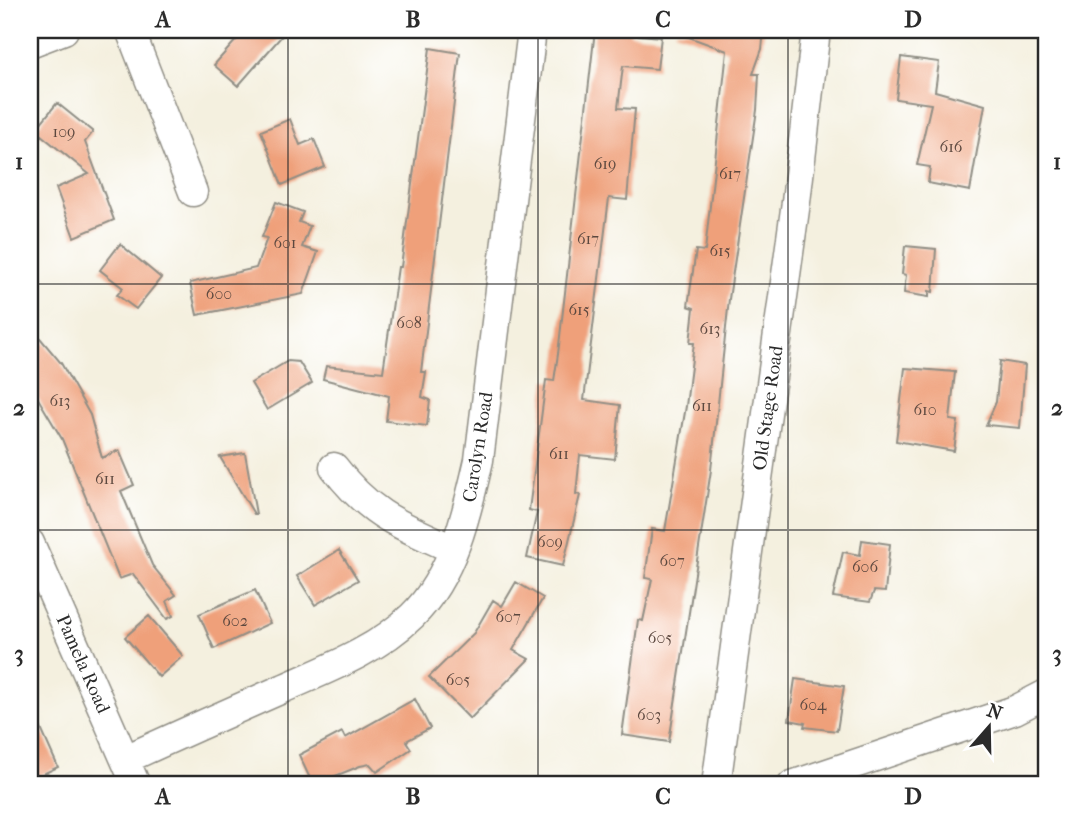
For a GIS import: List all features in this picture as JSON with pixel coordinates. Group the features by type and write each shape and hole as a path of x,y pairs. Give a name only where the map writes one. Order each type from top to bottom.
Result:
{"street":[{"path":"30,43 64,30"},
{"path":"130,30 193,192"},
{"name":"Carolyn Road","path":"126,759 355,656 414,614 435,584 453,549 468,508 479,460 532,30"},
{"name":"Old Stage Road","path":"716,785 794,216 816,30"},
{"path":"334,467 370,508 393,522 453,549"},
{"name":"Pamela Road","path":"30,543 136,785"},
{"path":"792,785 1015,710 1046,694"}],"building":[{"path":"245,30 287,30 238,86 214,65"},
{"path":"595,30 630,30 630,34 661,37 657,69 623,66 618,108 635,109 627,200 609,198 584,400 620,405 615,459 580,455 576,494 580,495 563,566 527,558 537,512 529,510 546,380 554,381 558,354"},
{"path":"764,30 762,49 753,74 759,74 757,110 729,299 711,470 669,742 622,735 638,620 643,621 652,579 645,578 652,529 665,531 686,406 694,343 690,343 694,308 688,306 696,250 705,251 727,51 675,32"},
{"path":"430,48 460,53 421,372 426,372 422,397 430,400 427,426 386,421 389,396 323,379 326,366 383,372 398,267 401,267"},
{"path":"901,57 939,62 935,91 985,105 970,191 928,183 930,167 917,165 931,104 896,99"},
{"path":"57,103 93,132 85,142 114,220 74,237 56,188 89,174 35,130"},
{"path":"290,119 300,145 314,139 325,167 282,185 261,131"},
{"path":"276,202 303,212 299,222 310,226 302,247 318,252 303,294 197,315 190,283 256,268 267,238 262,237"},
{"path":"120,244 161,278 136,309 117,295 123,288 100,270"},
{"path":"905,246 936,249 933,292 929,291 929,297 904,293 906,275 902,274"},
{"path":"30,326 61,363 90,415 102,458 119,450 134,485 121,491 152,565 176,595 167,601 173,616 167,619 133,574 119,579 62,439 30,385"},
{"path":"288,361 299,362 312,383 267,410 251,383"},
{"path":"1000,361 1025,365 1020,428 986,425 996,402"},
{"path":"905,368 955,372 950,420 958,421 954,451 896,441"},
{"path":"245,453 256,514 220,457"},
{"path":"862,540 890,544 885,592 874,591 870,602 833,597 843,552 860,555"},
{"path":"339,550 358,580 315,605 297,576"},
{"path":"516,582 543,598 513,650 529,659 470,719 429,677 474,633 493,600 502,606"},
{"path":"255,590 270,623 214,649 199,614"},
{"path":"149,616 183,656 159,677 125,637"},
{"path":"795,679 844,686 837,731 804,727 805,723 789,720"},
{"path":"415,699 430,728 406,741 411,749 377,772 370,764 360,766 313,785 299,755 342,732 345,738"},
{"path":"30,704 58,767 30,780"}]}
